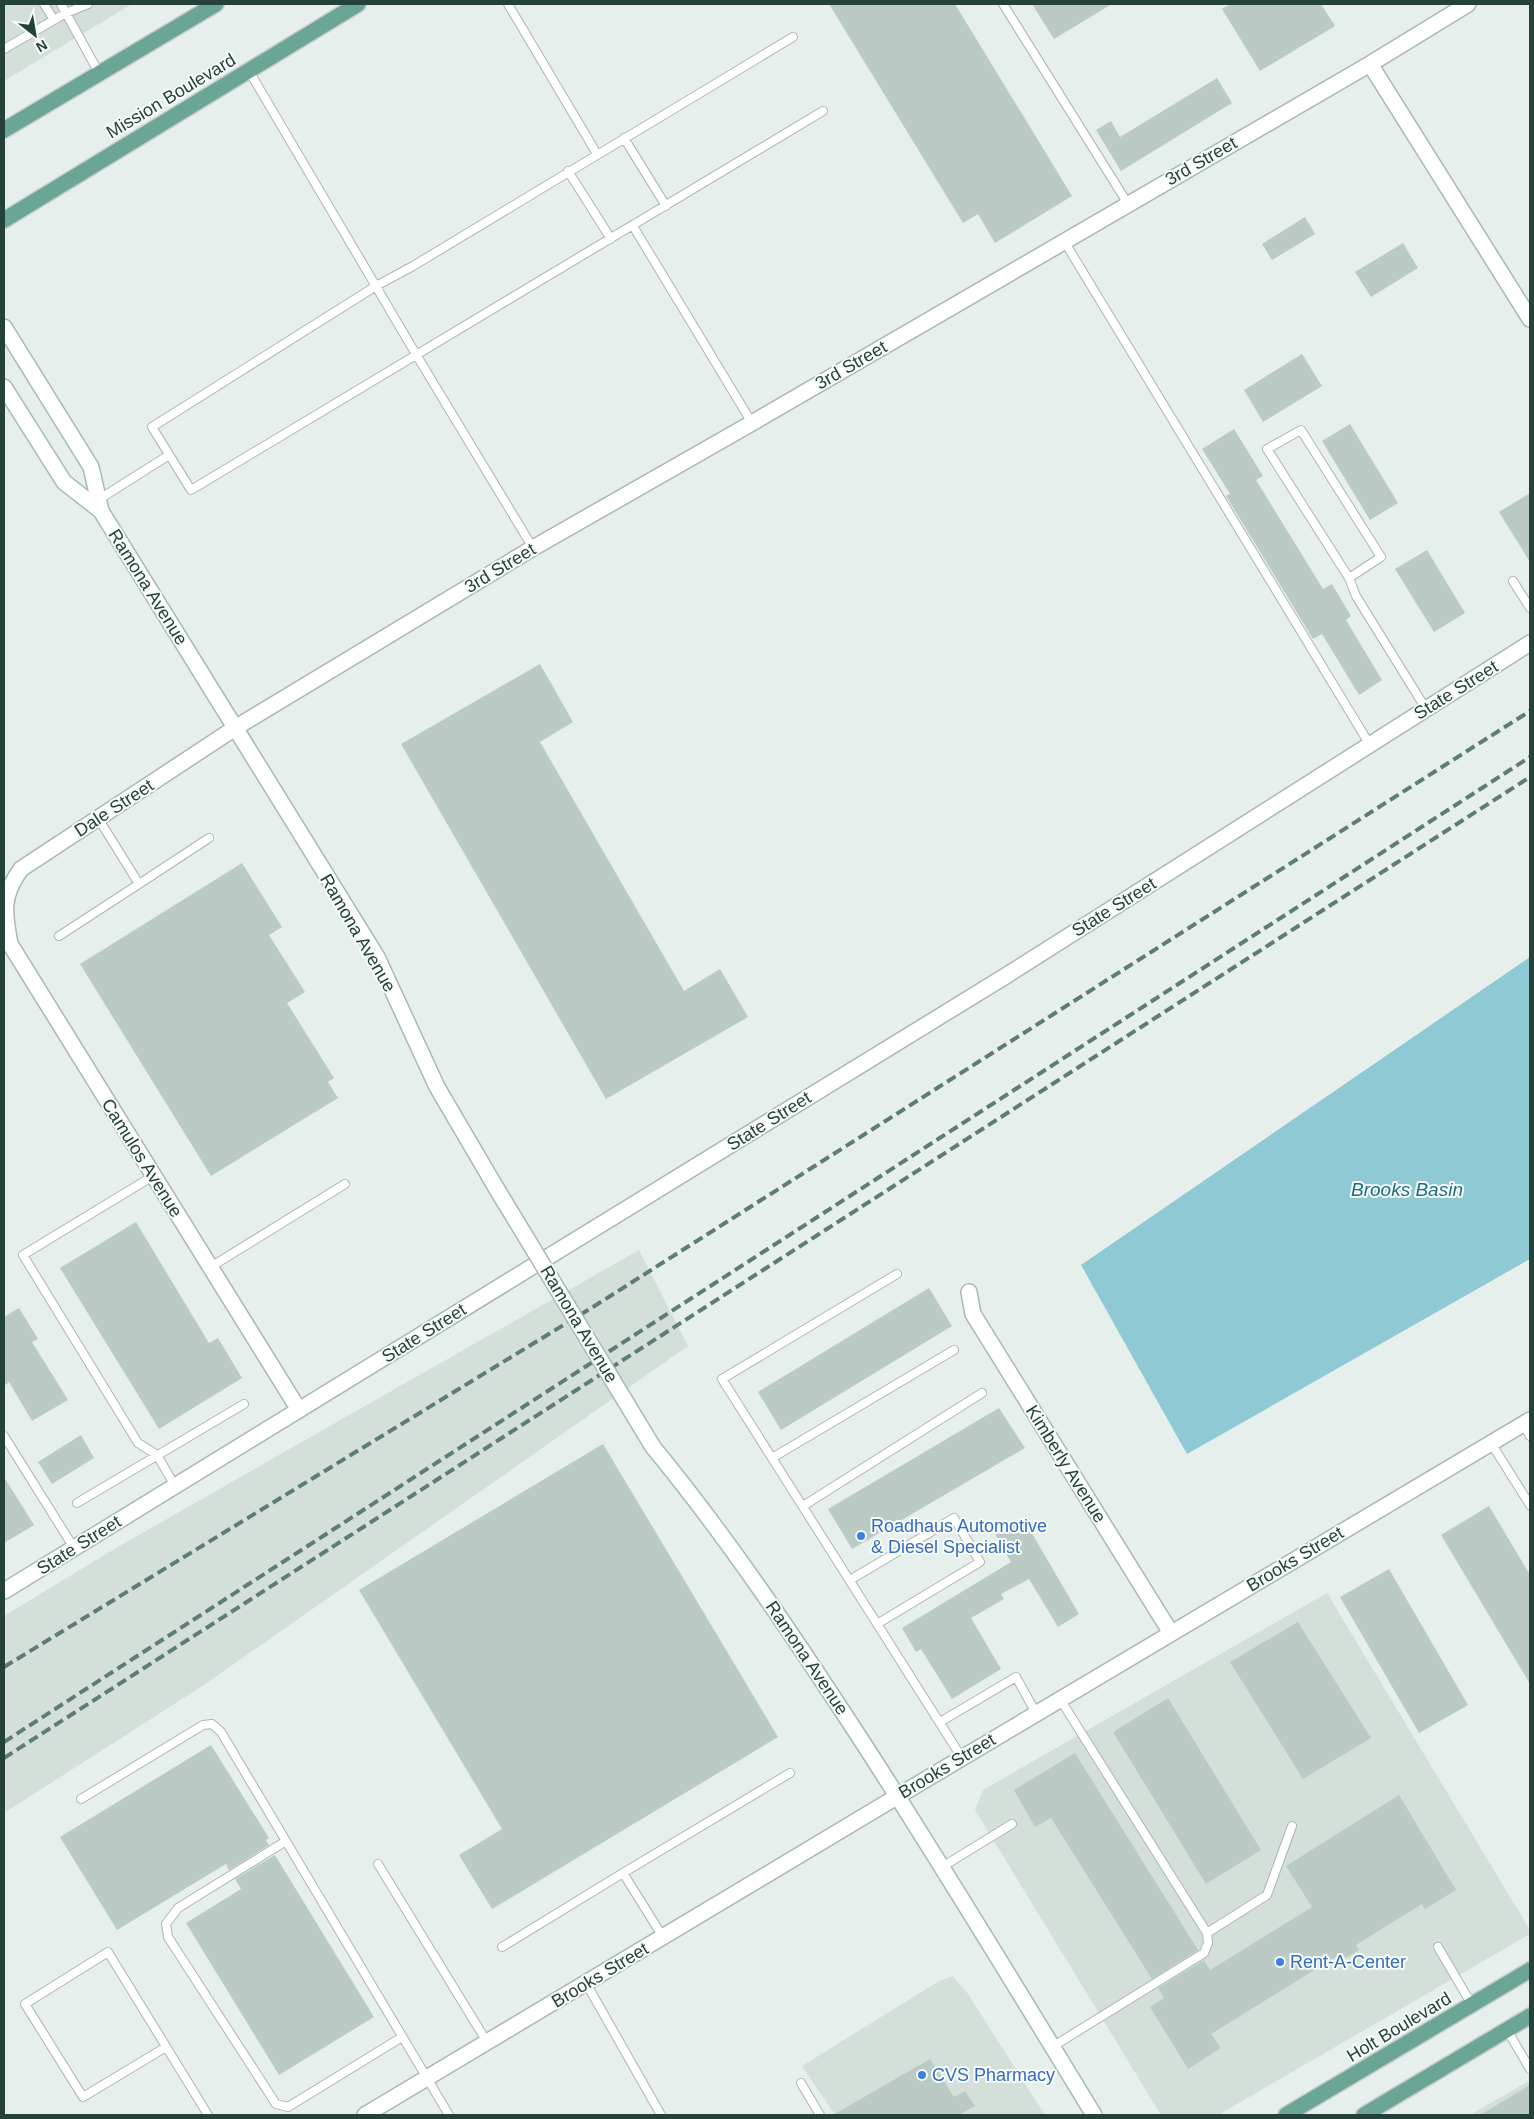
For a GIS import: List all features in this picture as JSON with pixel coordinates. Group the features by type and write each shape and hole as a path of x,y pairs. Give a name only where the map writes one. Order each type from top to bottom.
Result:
{"main road":[{"path":"4,130 216,4"},
{"name":"Mission Boulevard","path":"4,220 358,4"},
{"name":"Holt Boulevard","path":"1286,2115 1530,1970"},
{"path":"1364,2115 1530,2016"}],"street":[{"name":"3rd Street","path":"235,728 533,548 1370,64 1465,4"},
{"path":"1370,64 1530,319"},
{"name":"Ramona Avenue","path":"4,327 91,467 100,505 377,957 437,1087 653,1447 703,1508 789,1629 898,1796 1094,2115"},
{"name":"Ramona Avenue","path":"4,387 64,482 100,505"},
{"name":"State Street","path":"4,1591 1004,977 1530,643"},
{"name":"Dale Street","path":"5,898 11,882 21,869 235,728"},
{"name":"Camulos Avenue","path":"5,898 5,920 10,944 209,1268 299,1410"},
{"name":"Kimberly Avenue","path":"969,1292 973,1314 1172,1633"},
{"name":"Brooks Street","path":"365,2115 1491,1443 1528,1427"}],"lane":[{"path":"44,4 54,20"},
{"path":"61,4 99,73"},
{"path":"4,49 66,13 88,4"},
{"path":"508,4 597,154"},
{"path":"1002,4 1128,204"},
{"path":"793,37 413,266 376,286 152,427 191,490 611,240 823,111"},
{"path":"249,71 533,548"},
{"path":"624,138 666,206"},
{"path":"568,171 611,240"},
{"path":"633,226 752,423"},
{"path":"1064,241 1370,745"},
{"path":"1349,578 1381,557 1301,430 1267,449 1349,578 1356,596 1426,709"},
{"path":"100,505 169,455"},
{"path":"1513,581 1530,608"},
{"path":"98,818 139,884"},
{"path":"59,936 210,838"},
{"path":"153,1176 23,1255 138,1443 157,1455 175,1486"},
{"path":"209,1268 346,1184"},
{"path":"897,1274 722,1380 962,1758"},
{"path":"772,1458 954,1350"},
{"path":"803,1506 982,1394"},
{"path":"77,1503 244,1404"},
{"path":"4,1436 74,1548"},
{"path":"1491,1443 1530,1505"},
{"path":"850,1580 954,1518 980,1562 877,1624"},
{"path":"940,1722 1016,1677 1036,1714"},
{"path":"1052,2047 1204,1953 1208,1943 1207,1932 1060,1699"},
{"path":"81,1799 202,1725 212,1724 221,1732 449,2115"},
{"path":"502,1947 790,1773"},
{"path":"942,1867 1012,1824"},
{"path":"1207,1932 1267,1895 1292,1826"},
{"path":"286,1841 178,1908 166,1924 168,1937 276,2104 288,2107 402,2036"},
{"path":"378,1864 487,2042"},
{"path":"624,1874 663,1937"},
{"path":"1438,1947 1472,2005"},
{"path":"166,2047 83,2097 25,2004 108,1952 208,2115"},
{"path":"586,1983 661,2115"},
{"path":"1507,2030 1530,2069"},
{"path":"801,2082 820,2115"}],"shaded area":[{"path":"4,4 132,4 4,81"},
{"path":"639,1250 688,1346 204,1685 4,1813 4,1616 116,1548"},
{"path":"1327,1593 1530,1930 1530,1934 1218,2115 1161,2115 975,1810 983,1790"},
{"path":"953,1976 968,1994 1045,2115 835,2115 802,2066 939,1981"},
{"path":"1529,2081 1530,2115 1470,2115"}],"water":[{"name":"Brooks Basin","path":"1530,957 1530,1259 1187,1454 1081,1265"}],"building":[{"path":"829,4 955,4 1072,196 995,243 978,214 963,223"},
{"path":"1032,4 1112,4 1054,39"},
{"path":"1230,4 1321,4 1335,26 1260,71 1222,9"},
{"path":"1217,78 1232,103 1121,171 1096,130 1111,121 1120,137"},
{"path":"1305,217 1315,234 1272,260 1262,244"},
{"path":"1403,243 1418,268 1371,297 1355,272"},
{"path":"1302,354 1322,386 1263,422 1244,390"},
{"path":"1350,424 1398,503 1370,520 1322,441"},
{"path":"1234,429 1263,476 1256,480 1323,589 1332,584 1351,616 1346,620 1382,680 1359,695 1322,634 1313,639 1226,496 1230,494 1202,449"},
{"path":"1530,493 1530,562 1499,512"},
{"path":"1427,550 1465,613 1434,632 1395,569"},
{"path":"540,664 573,722 540,742 684,991 720,969 748,1017 606,1099 401,744"},
{"path":"242,863 282,927 269,935 305,992 287,1003 334,1078 328,1082 338,1098 211,1176 80,964"},
{"path":"136,1222 209,1343 218,1338 242,1378 159,1429 60,1268"},
{"path":"929,1288 952,1326 781,1430 758,1392"},
{"path":"19,1308 38,1339 32,1342 68,1400 32,1421 9,1382 4,1386 4,1317"},
{"path":"999,1408 1025,1448 852,1549 828,1509"},
{"path":"81,1435 94,1458 52,1484 38,1462"},
{"path":"603,1444 778,1737 492,1909 459,1855 502,1829 359,1590"},
{"path":"4,1477 34,1525 4,1543"},
{"path":"1489,1506 1530,1575 1530,1684 1441,1535"},
{"path":"1023,1518 1079,1614 1058,1627 1029,1579 1001,1594 1004,1599 971,1618 1001,1669 952,1699 921,1649 916,1652 902,1628 1011,1562 995,1534"},
{"path":"1389,1569 1468,1705 1419,1733 1340,1597"},
{"path":"1298,1622 1371,1738 1303,1779 1230,1662"},
{"path":"1168,1698 1261,1850 1206,1884 1113,1732"},
{"path":"211,1745 269,1838 266,1840 269,1845 229,1870 226,1864 117,1930 60,1837"},
{"path":"1075,1753 1198,1950 1152,1979 1051,1818 1035,1827 1014,1790"},
{"path":"1399,1795 1456,1890 1425,1909 1422,1904 1356,1945 1359,1950 1346,1958 1342,1953 1211,2034 1221,2048 1188,2069 1150,2007 1164,1998 1158,1988 1204,1960 1210,1970 1312,1907 1286,1866"},
{"path":"275,1855 374,2017 279,2075 186,1923 241,1889 235,1879"},
{"name":"CVS Pharmacy","path":"930,2059 954,2097 965,2091 975,2106 959,2115 833,2115"},
{"path":"1530,2085 1530,2115 1480,2115"}],"railway":[{"path":"4,1667 593,1307 1530,711"},
{"path":"4,1742 1530,757"},
{"path":"4,1758 1530,777"}],"place":[{"name":"Roadhaus Automotive & Diesel Specialist","path":"861,1536"},
{"name":"Rent-A-Center","path":"1280,1962"},
{"name":"CVS Pharmacy","path":"922,2075"}]}
